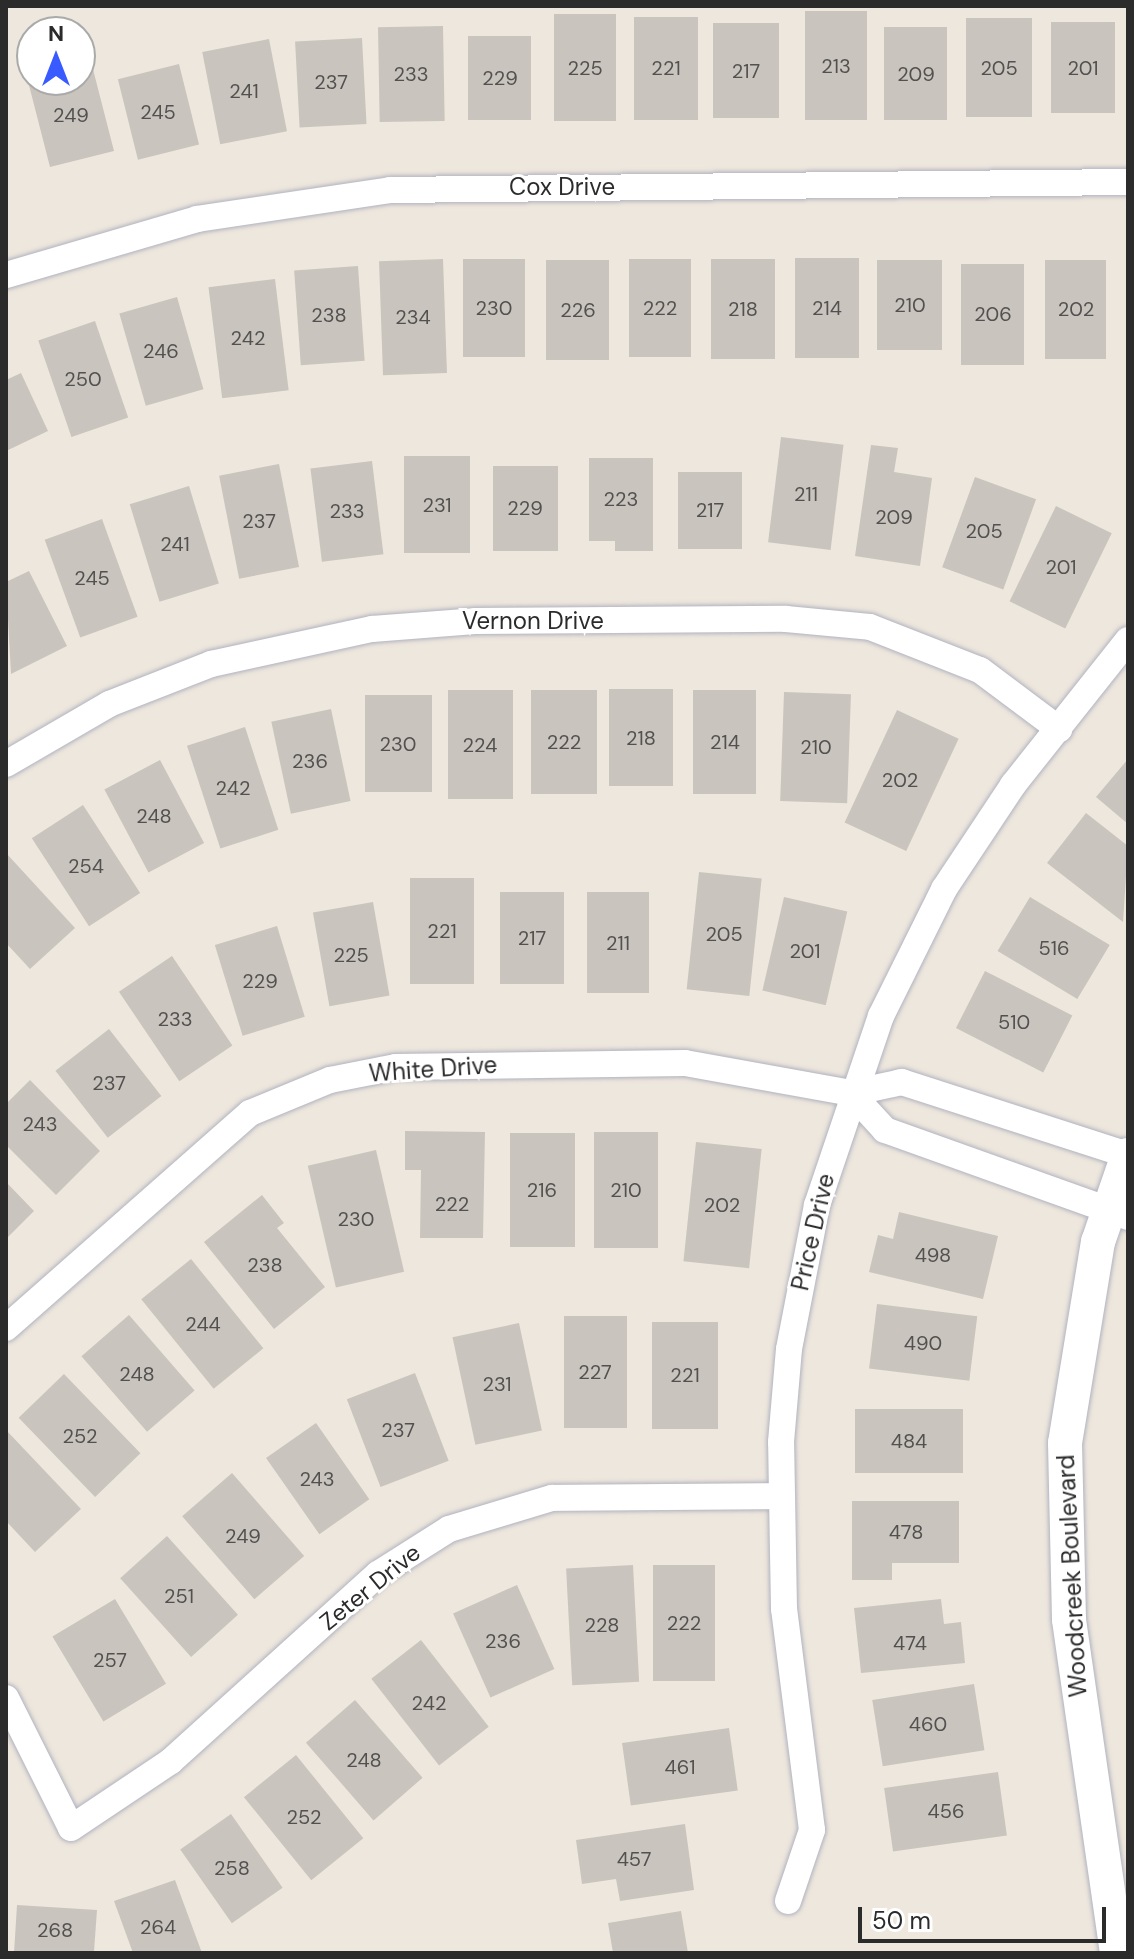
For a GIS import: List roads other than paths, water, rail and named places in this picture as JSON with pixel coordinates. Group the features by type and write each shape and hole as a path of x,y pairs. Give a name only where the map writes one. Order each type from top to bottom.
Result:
{"street":[{"name":"Cox Drive","path":"6,275 197,219 390,190 1128,182"},
{"name":"Vernon Drive","path":"6,764 109,704 211,664 372,629 475,621 786,619 870,627 980,670 1059,729"},
{"name":"Price Drive","path":"788,1901 812,1830 788,1657 780,1496 797,1301 851,1093 944,889 994,809 1128,640"},
{"name":"White Drive","path":"6,1328 226,1131 275,1100 330,1080 432,1064 685,1063 851,1093 902,1082 1128,1155"},
{"path":"851,1093 885,1130 1118,1213"},
{"name":"Woodcreek Boulevard","path":"1117,1953 1081,1732 1065,1531 1065,1443 1118,1213 1128,1155"},
{"name":"Zeter Drive","path":"6,1698 71,1828 171,1761 378,1574 449,1529 552,1498 780,1496"}]}
